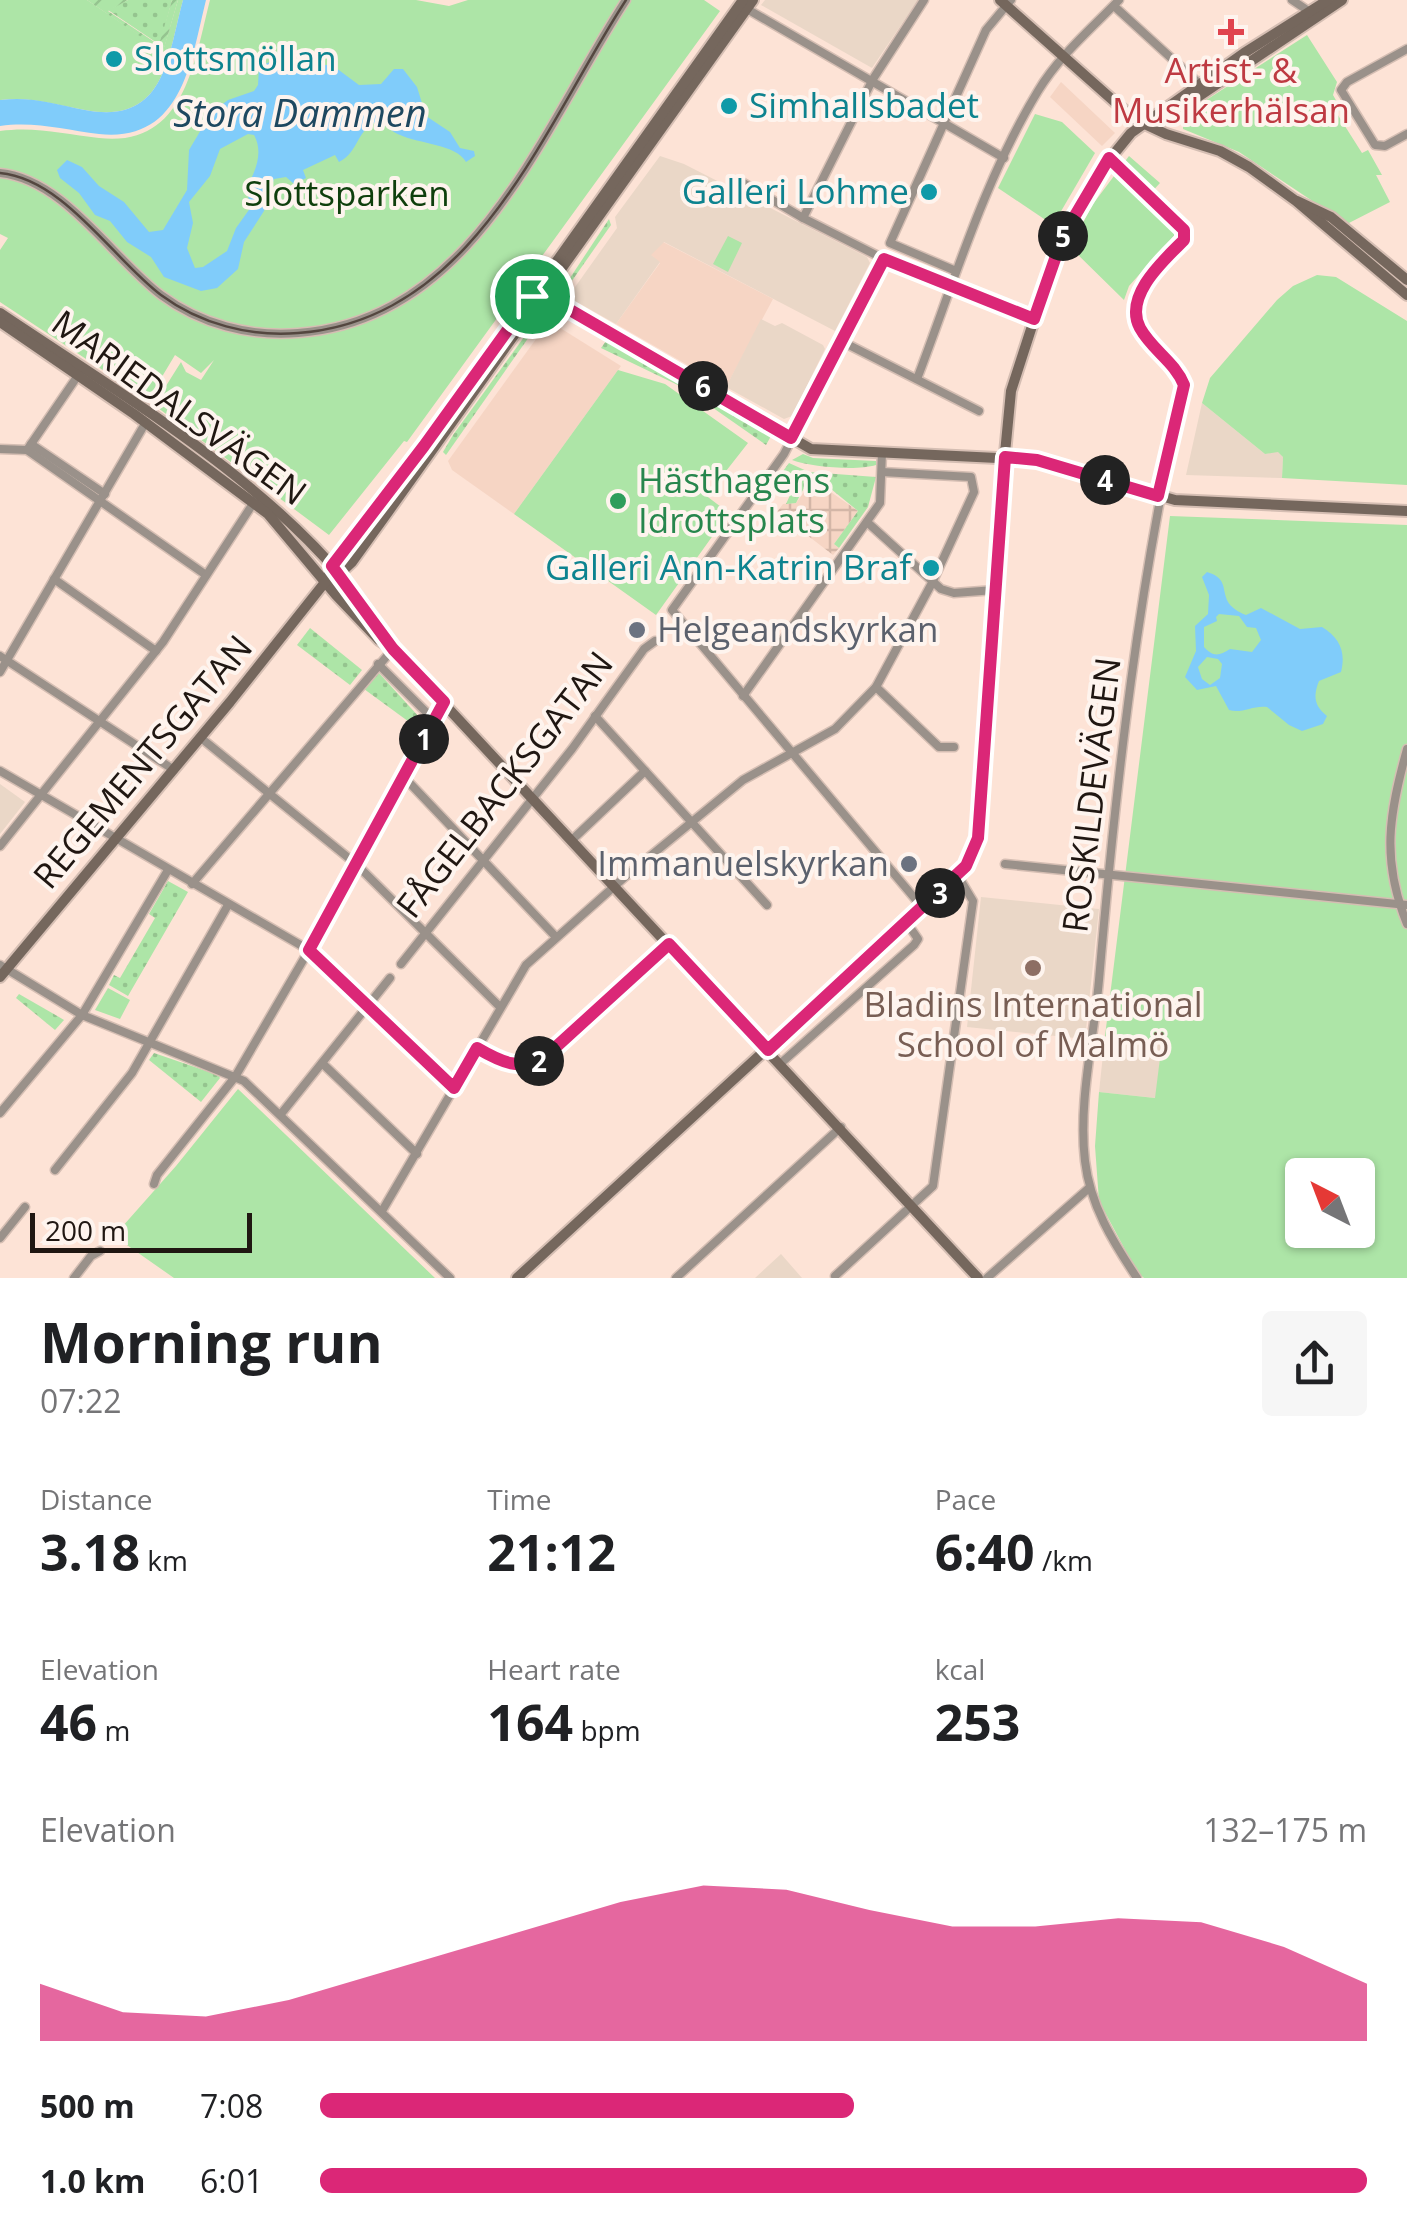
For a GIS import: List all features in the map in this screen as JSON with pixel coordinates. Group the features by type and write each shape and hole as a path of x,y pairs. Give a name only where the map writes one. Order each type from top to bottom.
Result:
{"street":[{"path":"0,173 20,176 45,190 162,296 198,316 227,327 261,332 293,334 334,327 410,296 469,245 515,183 626,0"},
{"path":"803,218 872,79 924,0"},
{"path":"1292,0 1310,12"},
{"path":"1142,124 1164,119 1203,86 1328,0"},
{"path":"517,1278 958,876 971,859 978,838 1011,392 1063,236 1109,158 1142,124 1342,0"},
{"path":"956,271 890,243 990,22 1006,2 1142,124 1232,157 1296,201 1330,217 1403,277 1407,295"},
{"path":"748,3 1004,158"},
{"name":"REGEMENTSGATAN","path":"2,970 201,738 336,570 748,3"},
{"path":"917,379 956,271 1004,158 1038,91 1064,57 1117,3 1203,86"},
{"path":"1407,48 1347,82 1341,90 1377,146 1386,146 1407,134"},
{"path":"1177,110 1178,138"},
{"name":"ROSKILDEVÄGEN","path":"1109,158 1184,230 1184,240 1158,266 1136,305 1139,326 1174,365 1184,385 1158,496 1109,872 1094,1044 1084,1106 1089,1188 1100,1216 1137,1278"},
{"path":"740,181 884,259 1034,319"},
{"path":"884,259 778,462 672,610 923,908"},
{"path":"541,291 816,450 1037,460 1158,496 1407,511"},
{"name":"MARIEDALSVÄGEN","path":"0,313 146,422 291,520 336,570 393,649 978,1278"},
{"name":"MARIEDALSVÄGEN","path":"0,322 158,420 257,499 326,582 379,640 393,649"},
{"path":"841,340 978,412"},
{"path":"29,447 80,372"},
{"path":"0,672 3,658 146,422"},
{"path":"0,448 29,447 206,575"},
{"path":"744,696 880,503 882,452"},
{"path":"382,1210 526,965 691,822 753,773 834,729 876,687 932,583 974,492 971,477 882,472"},
{"path":"0,846 156,651 257,499"},
{"path":"867,522 932,583 954,593 995,590"},
{"path":"54,579 156,651"},
{"name":"FÅGELBACKSGATAN","path":"401,964 534,798 644,648 655,642"},
{"path":"192,884 393,649"},
{"path":"3,658 174,770"},
{"path":"378,664 434,720"},
{"path":"876,687 939,746 954,747"},
{"path":"154,1184 235,1076 309,950 444,702"},
{"path":"596,716 766,905"},
{"path":"201,738 356,864 500,1006"},
{"path":"1407,749 1388,832 1391,877 1407,924"},
{"path":"0,771 309,950 454,1088"},
{"path":"573,839 645,771"},
{"path":"403,776 556,937"},
{"path":"1005,864 1403,905"},
{"path":"0,1113 82,1015 168,870"},
{"path":"835,1276 934,1186 974,901 958,876"},
{"path":"55,1170 132,1073 228,905"},
{"path":"780,1064 914,945 916,933 907,923"},
{"path":"477,1048 514,1065 539,1060 669,944"},
{"path":"2,970 82,1015 235,1076 280,1114 450,1278"},
{"path":"280,1114 390,978"},
{"path":"322,1062 417,1154"},
{"path":"676,1278 841,1127"},
{"path":"987,1278 1089,1188"},
{"path":"0,1238 25,1208"},
{"path":"74,1278 91,1256 100,1252"}],"shaded area":[{"path":"765,0 918,0 872,68 761,5"},
{"path":"1061,82 1115,133 1102,146 1050,97"},
{"path":"660,156 684,164 867,257 870,263 835,331 664,242 651,255 660,262 616,324 568,297 617,228 615,217"},
{"path":"663,242 773,299 726,387 616,324 660,263 650,255"},
{"path":"761,319 775,326 782,323 825,349 792,416 784,419 726,387"},
{"path":"549,321 621,366 514,514 452,470 448,461"},
{"path":"1202,403 1265,454 1278,451 1283,457 1282,478 1186,475"},
{"path":"818,483 858,511 834,544 839,548 833,555 777,512 783,504 796,503 807,488 812,491"},
{"path":"0,784 25,802 0,834"},
{"name":"Bladins International School of Malmö","path":"981,897 1099,909 1085,1039 967,1027"},
{"path":"1105,1036 1162,1042 1156,1098 1099,1092"},
{"path":"781,1254 802,1278 755,1278"}],"green space":[{"path":"0,0 87,0 163,51 178,0 183,0 158,83 132,107 112,112 33,100 0,100"},
{"path":"87,0 128,0 108,11 159,45 172,0 178,0 163,52"},
{"path":"128,0 172,0 160,45 108,10"},
{"name":"Slottsparken","path":"210,0 416,0 449,6 468,0 704,0 720,11 407,442 329,535 154,405 181,362 186,372 201,380 214,360 201,373 175,355 148,400 0,302 0,250 8,238 0,234 0,131 37,130 99,138 128,137 150,129 168,115 181,96 191,74"},
{"path":"1307,35 1337,82 1333,95 1341,109 1336,112 1362,153 1368,150 1382,175 1376,175 1390,202 1347,224 1239,152 1183,129 1183,115"},
{"path":"1035,114 1062,122 1095,153 1053,225 998,188"},
{"path":"1129,156 1160,183 1147,197 1180,229 1129,286 1124,300 1070,247 1093,204"},
{"path":"609,219 611,225 566,284"},
{"path":"728,236 742,243 728,272 713,264"},
{"path":"1317,275 1336,277 1407,321 1407,485 1282,478 1283,457 1278,452 1265,454 1202,403 1210,378 1277,300 1293,286"},
{"path":"540,315 543,317 446,455 443,452 453,435"},
{"path":"606,341 771,436 766,445 686,389 601,348"},
{"name":"Hästhagens Idrottsplats","path":"618,370 665,384 748,443 719,480 707,472 696,488 729,513 656,615 514,514"},
{"path":"803,454 813,458 876,461 876,465 834,467 792,460"},
{"path":"789,463 809,472 876,477 868,507 839,548 834,544 858,511 820,480 810,490 809,485 805,486 796,503 786,504 791,493 775,482"},
{"path":"1170,516 1407,525 1407,1278 1144,1278 1137,1272 1099,1201 1095,1146 1099,1092 1155,1098 1162,1042 1105,1036"},
{"path":"310,628 362,670 350,685 297,645"},
{"path":"378,672 420,718 416,727 364,689"},
{"path":"168,881 188,892 128,996 109,985 114,975 120,978 155,918 149,914"},
{"path":"108,988 130,1000 120,1019 95,1010"},
{"path":"19,994 64,1020 55,1030 16,998"},
{"path":"154,1053 220,1078 201,1102 149,1060"},
{"path":"238,1089 435,1278 174,1278 114,1236"}],"water":[{"path":"183,0 206,0 195,48 178,93 166,111 149,125 127,133 99,134 38,125 0,126 0,100 33,100 112,112 132,107 147,97 166,65"},
{"name":"Stora Dammen","path":"278,58 304,65 332,65 359,85 381,84 394,69 403,69 417,87 426,116 450,132 460,148 474,151 475,156 466,162 454,151 400,135 380,121 372,124 339,162 335,155 303,170 306,178 294,184 286,177 274,179 264,211 244,242 238,269 217,288 201,291 164,277 151,257 127,242 110,221 95,215 57,170 67,160 82,167 99,186 124,202 149,232 163,230 187,190 189,150 211,113 228,100 254,91 259,67","holes":["248,134 254,135 258,156 246,189 251,207 236,228 227,251 195,268 187,248 193,223 189,202 210,176 220,149"]},
{"path":"1207,572 1216,576 1229,604 1246,615 1261,608 1300,629 1322,627 1333,636 1342,652 1342,665 1341,672 1319,681 1317,686 1317,704 1327,716 1323,724 1302,731 1267,707 1229,710 1216,686 1197,690 1185,677 1196,651 1195,626 1208,614 1209,595 1202,577","holes":["1219,614 1239,616 1247,627 1256,628 1261,640 1252,652 1230,649 1216,654 1204,647 1204,627 1217,621","1207,657 1222,664 1220,678 1210,685 1202,679 1198,667"]}],"tram line":[{"path":"0,173 23,178 45,190 87,223 161,295 209,321 280,334 360,320 412,293 458,255 497,209 626,0"}],"place":[{"name":"Artist- & Musikerhälsan","path":"1231,32"},
{"name":"Slottsmöllan","path":"114,59"},
{"name":"Simhallsbadet","path":"729,106"},
{"name":"Galleri Lohme","path":"929,192"},
{"name":"Hästhagens Idrottsplats","path":"618,501"},
{"name":"Galleri Ann-Katrin Braf","path":"931,568"},
{"name":"Helgeandskyrkan","path":"637,630"},
{"name":"Immanuelskyrkan","path":"909,864"},
{"name":"Bladins International School of Malmö","path":"1033,968"}],"route":[{"path":"1109,158 1184,230 1184,240 1158,266 1136,305 1139,326 1174,365 1184,385 1158,496 1037,460 1005,457 978,838 971,859 958,876 768,1050 669,944 546,1056 532,1064 514,1065 477,1048 454,1088 309,950 444,702 393,649 332,566 532,296 538,288 791,438 884,259 1034,319 1063,236 1109,158"}]}
